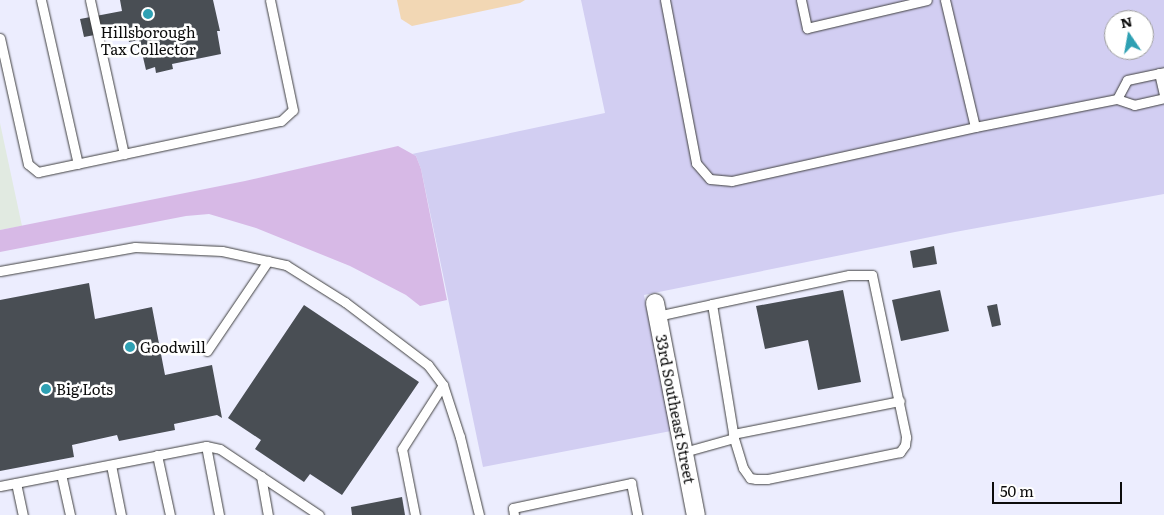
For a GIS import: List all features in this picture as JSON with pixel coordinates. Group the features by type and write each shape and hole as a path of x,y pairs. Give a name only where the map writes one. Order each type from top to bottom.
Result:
{"street":[{"name":"33rd Southeast Street","path":"656,310 696,515"}],"lane":[{"path":"41,0 78,164"},
{"path":"90,0 124,154"},
{"path":"1,43 28,164 38,172 280,121 293,110 270,0"},
{"path":"664,0 696,163 710,179 732,181 975,127 1117,99 1134,105 1164,97 1162,73 1127,80 1117,99"},
{"path":"800,0 807,28 890,4 927,0"},
{"path":"945,0 975,127"},
{"path":"0,271 135,247 222,251 286,265 345,302 428,365 443,385 460,437 479,515"},
{"path":"208,351 268,261"},
{"path":"656,310 712,304 849,275 872,275 900,401 906,437 905,445 900,452 767,479 750,478 743,468 734,436 712,304"},
{"path":"415,515 402,449 443,385"},
{"path":"684,452 734,436 900,401"},
{"path":"206,446 219,515"},
{"path":"0,486 206,446 220,449 319,515"},
{"path":"157,455 170,515"},
{"path":"111,465 121,515"},
{"path":"61,474 70,515"},
{"path":"261,476 268,515"},
{"path":"16,483 23,515"},
{"path":"514,515 513,508 631,483 638,515"}],"shaded area":[{"path":"397,0 525,0 520,3 412,26 401,19"},
{"path":"581,0 1164,0 1164,194 955,232 644,295 671,431 483,467 421,169 416,156 412,154 605,113"},
{"path":"0,123 22,226 0,230"},
{"path":"398,146 416,156 421,169 447,300 420,306 406,295 350,266 256,228 209,214 186,216 0,252 0,230 245,181"}],"building":[{"path":"120,0 213,0 220,31 217,31 221,54 172,64 173,69 156,73 155,67 146,70 139,40 129,42 126,29 84,37 80,19 122,11"},
{"path":"934,246 937,264 913,268 910,251"},
{"path":"89,283 95,319 152,307 165,375 212,365 222,418 217,415 174,424 175,430 119,441 117,435 72,445 74,457 0,471 0,300"},
{"path":"843,290 861,382 818,390 808,340 765,349 756,306"},
{"path":"940,290 949,331 901,341 892,300"},
{"path":"997,304 1001,325 992,327 987,306"},
{"path":"304,305 419,382 342,495 310,474 304,482 255,449 261,440 228,418"},
{"path":"402,497 405,515 352,515 351,507"}],"place":[{"name":"Hillsborough Tax Collector","path":"148,14"},
{"name":"Goodwill","path":"130,347"},
{"name":"Big Lots","path":"46,389"}]}
